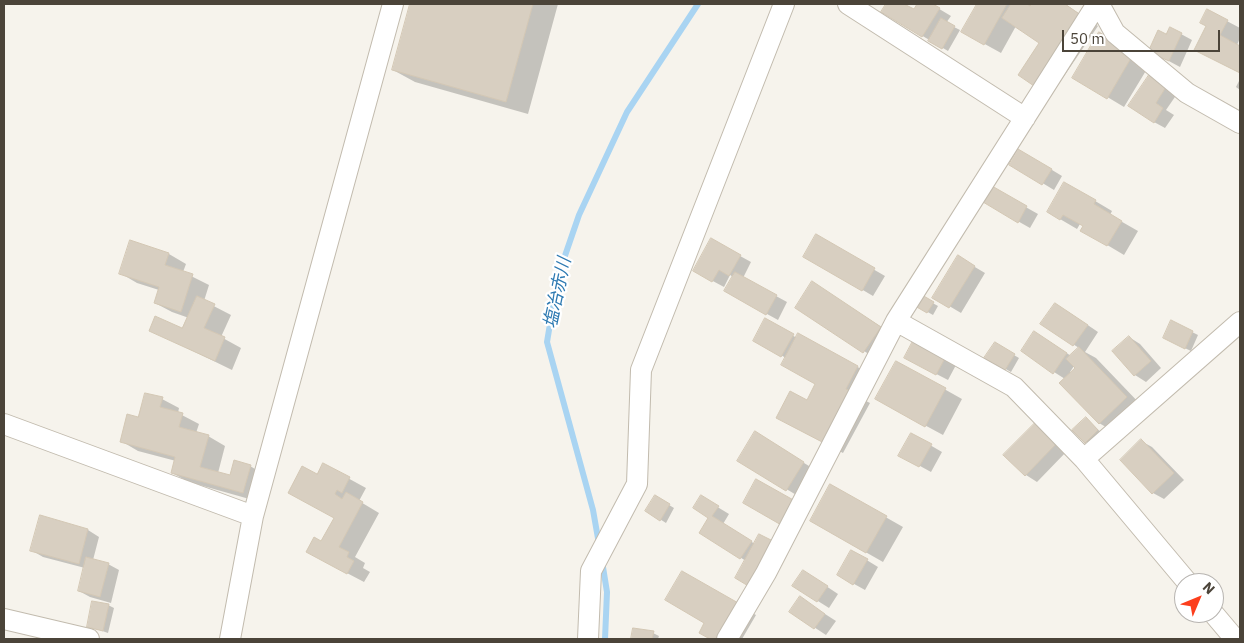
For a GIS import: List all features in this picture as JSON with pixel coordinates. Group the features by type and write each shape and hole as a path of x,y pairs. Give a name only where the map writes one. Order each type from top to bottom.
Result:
{"street":[{"path":"230,639 253,516 393,4"},
{"path":"588,639 591,571 637,484 641,370 784,4"},
{"path":"848,4 1025,118"},
{"path":"727,639 766,573 896,321 1098,4 1115,33 1187,93 1240,123"},
{"path":"896,321 1014,387 1084,459 1180,573"},
{"path":"1084,459 1240,322"},
{"path":"5,428 253,516"},
{"path":"4,619 89,639"},
{"path":"1221,623 1235,639"}],"building":[{"path":"410,4 533,4 506,102 392,70"},
{"path":"886,4 904,4 914,9 917,4 933,4 940,8 922,37 881,12"},
{"path":"977,4 1007,4 984,45 961,32"},
{"path":"1011,4 1027,4 1030,6 1032,4 1065,4 1082,16 1034,86 1018,75 1039,43 1002,18"},
{"path":"1207,9 1228,20 1220,35 1240,46 1240,73 1194,50 1206,26 1200,23"},
{"path":"941,18 955,26 942,49 928,41"},
{"path":"1170,27 1182,33 1169,61 1148,52 1158,30 1166,34"},
{"path":"1099,32 1134,53 1107,99 1072,78"},
{"path":"1149,75 1166,87 1156,103 1163,108 1154,123 1128,106"},
{"path":"1018,149 1052,169 1042,185 1009,165"},
{"path":"1064,182 1096,200 1094,204 1122,221 1107,246 1080,231 1083,226 1063,215 1060,220 1047,212"},
{"path":"992,186 1027,206 1018,223 983,202"},
{"path":"816,234 875,268 862,291 803,257"},
{"path":"711,238 741,255 729,276 719,270 712,282 693,271"},
{"path":"130,240 169,253 165,265 193,274 181,312 154,303 159,287 119,274"},
{"path":"958,255 975,266 949,308 932,298"},
{"path":"735,272 777,295 766,315 724,291"},
{"path":"812,281 881,327 863,353 795,308"},
{"path":"922,295 934,302 927,313 915,306"},
{"path":"197,296 215,304 204,328 225,337 215,361 149,331 155,316 182,328"},
{"path":"1055,303 1088,325 1073,346 1040,324"},
{"path":"765,318 794,334 781,357 753,341"},
{"path":"1171,320 1193,331 1185,349 1163,338"},
{"path":"1034,331 1067,353 1053,374 1021,351"},
{"path":"798,333 858,366 846,389 854,392 826,444 776,418 790,391 807,400 815,384 781,365"},
{"path":"1129,336 1151,361 1134,376 1112,351"},
{"path":"913,341 945,358 936,375 904,358"},
{"path":"995,342 1015,354 1005,370 984,358"},
{"path":"1079,347 1127,397 1099,424 1059,383 1075,368 1066,359"},
{"path":"896,361 946,388 925,427 875,399"},
{"path":"145,393 163,397 160,407 183,413 179,427 209,435 200,467 230,475 234,460 251,465 243,493 171,473 175,457 120,442 127,414 138,417"},
{"path":"1086,417 1098,430 1085,443 1072,430"},
{"path":"1037,421 1058,442 1025,476 1003,455"},
{"path":"755,431 804,462 786,491 737,461"},
{"path":"911,433 932,444 919,467 898,456"},
{"path":"1141,439 1174,473 1152,494 1120,460"},
{"path":"323,463 350,477 342,493 337,490 335,494 342,499 346,492 363,502 339,547 349,552 347,557 354,561 347,574 306,552 314,537 321,541 334,518 288,493 302,466 317,474"},
{"path":"756,479 797,502 783,526 743,503"},
{"path":"830,484 887,516 866,553 810,521"},
{"path":"655,495 670,504 660,521 645,511"},
{"path":"701,495 719,506 712,516 752,541 740,559 699,533 708,518 693,508"},
{"path":"40,515 88,529 79,564 30,551"},
{"path":"759,534 775,542 750,587 735,578"},
{"path":"851,550 868,559 853,585 837,575"},
{"path":"86,557 109,563 100,597 78,591"},
{"path":"803,570 828,586 817,602 792,586"},
{"path":"682,571 740,604 720,639 710,639 699,633 704,623 665,600"},
{"path":"800,596 825,614 814,629 789,612"},
{"path":"92,601 109,604 103,631 87,627"},
{"path":"633,628 654,631 652,639 631,639"}],"waterway":[{"name":"塩冶赤川","path":"599,544 593,510 547,342 558,276 579,215 627,112 698,4"},
{"name":"塩冶赤川","path":"602,561 607,592 605,639"}]}
